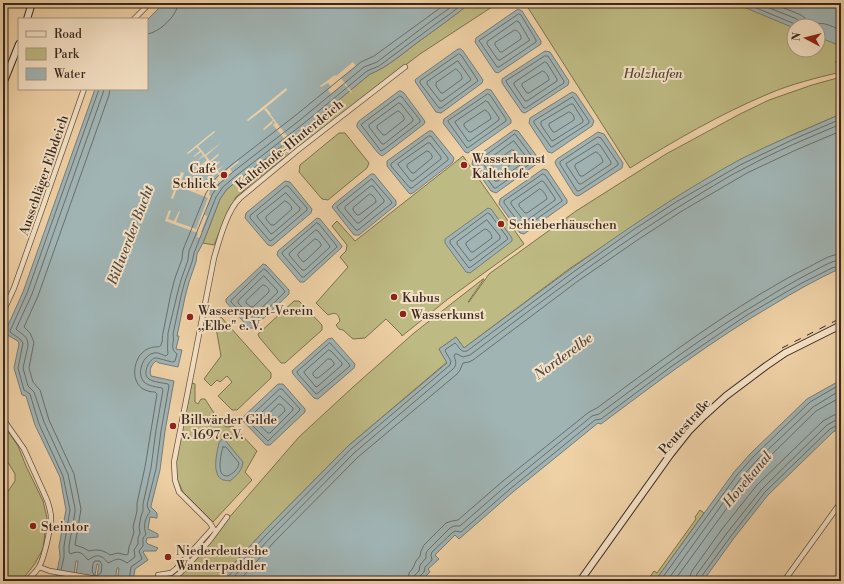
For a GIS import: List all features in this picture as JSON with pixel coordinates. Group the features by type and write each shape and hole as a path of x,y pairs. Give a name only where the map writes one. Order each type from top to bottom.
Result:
{"street":[{"path":"27,18 32,3"},
{"path":"135,18 150,3"},
{"path":"3,84 18,46"},
{"name":"Kaltehofe-Hinterdeich","path":"214,530 210,523 179,492 175,480 174,462 214,258 233,206 240,198 298,150 406,68"},
{"name":"Ausschläger Elbdeich","path":"3,310 14,288 42,212 84,90"},
{"name":"Peutestraße","path":"580,581 670,456 689,431 704,416 726,396 766,366 791,350 841,325"},
{"path":"3,418 24,449 48,500 50,508 51,518 45,551 39,567 27,581"},
{"path":"784,581 841,502"},
{"path":"158,575 171,573 176,569 227,517"},
{"path":"170,581 180,573 210,540 214,530"},
{"path":"39,567 45,570 108,581"}],"green space":[{"path":"470,3 498,3 420,54 258,178 236,197 214,245 203,243 220,199 227,189 370,74 395,60"},
{"name":"Holzhafen","path":"525,3 841,3 841,60 835,62 841,65 841,72 777,90 732,110 630,168"},
{"path":"841,77 841,114 740,160 674,199 569,269 464,348 456,337 439,349 447,362 348,446 263,532 218,581 174,581 299,437 414,333 484,279 469,302 489,274 576,211 666,154 769,100 812,85"},
{"path":"339,133 345,133 369,163 367,168 328,200 322,199 299,172 300,165"},
{"path":"463,156 524,244 448,299 402,336 386,319 365,338 353,339 336,325 340,321 335,313 328,315 316,303 348,267 340,257 346,251 347,245 332,226 337,221 355,241"},
{"path":"294,301 299,301 322,325 322,330 285,363 281,363 258,334"},
{"path":"221,317 271,373 271,378 237,410 232,410 218,396 232,382 227,376 220,382 217,380 211,386 204,379 221,356 216,328"},
{"path":"192,383 195,384 195,402 198,404 201,399 205,399 214,413 215,421 227,427 233,426 257,451 245,472 252,480 213,522 183,492 177,479 175,463"},
{"path":"3,424 18,446 43,501 47,518 43,549 34,565 21,581 3,581 3,499 15,481 15,474 3,454"},
{"path":"700,510 704,513 655,581 647,581 654,571 657,573 696,519 695,517"}],"water":[{"name":"Billwerder Bucht","path":"164,3 470,3 395,60 370,74 227,189 220,199 203,243 197,254 196,262 189,282 177,336 179,336 176,349 182,350 178,367 156,361 150,370 151,376 174,381 160,470 151,506 157,513 157,518 150,517 148,529 158,534 158,537 147,538 146,542 158,548 156,551 143,552 148,560 135,569 133,581 117,581 119,568 117,568 115,581 96,581 99,565 97,564 94,581 75,581 78,561 76,561 73,581 55,581 60,557 59,546 66,510 60,477 35,425 26,396 22,395 14,368 19,344 18,341 5,332 23,292 95,90 148,90 148,19"},
{"path":"734,3 841,3 841,46 826,40 826,18 786,18 786,25"},
{"path":"518,9 522,11 541,41 541,44 498,73 495,72 475,42 476,38"},
{"path":"458,49 463,51 483,80 482,83 441,113 436,112 415,80"},
{"path":"545,51 550,52 569,81 568,85 525,113 522,112 502,83 502,79"},
{"path":"487,89 491,90 511,120 511,123 468,153 465,152 443,123 444,119"},
{"path":"399,91 404,93 425,122 382,156 357,127 357,124"},
{"path":"572,92 576,94 594,121 592,126 552,153 548,152 529,123 530,118"},
{"name":"Norderelbe","path":"841,114 841,268 788,296 727,333 601,424 598,423 513,492 459,539 455,535 435,555 439,559 428,569 430,572 421,581 218,581 263,532 348,446 447,363 439,349 456,337 464,348 632,226 703,181 751,154"},
{"path":"514,130 518,131 539,159 538,163 496,193 491,191 472,164 473,159"},
{"path":"429,131 432,131 454,158 453,162 410,194 387,166 387,161"},
{"path":"598,132 604,134 623,163 622,168 577,196 574,194 555,162 557,159"},
{"path":"543,169 547,170 567,200 567,203 524,234 520,233 499,204 500,199"},
{"path":"371,174 374,174 396,201 396,205 359,235 354,235 332,207"},
{"path":"285,181 290,182 312,209 311,213 272,246 268,245 245,218 246,213"},
{"path":"488,208 491,209 512,238 512,241 470,273 466,272 445,243 445,239"},
{"path":"317,218 320,219 342,246 304,282 300,282 277,255 278,251"},
{"path":"263,264 266,265 289,290 289,294 253,328 249,328 226,302 226,299"},
{"path":"332,338 355,364 354,368 318,399 314,398 292,371 328,339"},
{"name":"Hovekanal","path":"841,380 841,428 833,432 768,495 703,581 655,581 734,472 751,453 807,399"},
{"path":"278,384 283,384 305,409 305,412 270,445 266,445 243,421 243,417"},
{"path":"222,439 225,440 243,462 237,475 230,481 223,480 219,477 216,468 217,452 219,443"}],"pier":[{"path":"353,62 356,66 341,78 352,92 351,93 344,84 331,94 328,90 331,87 328,83 321,87 320,86 335,75 336,76"},
{"path":"286,88 287,90 248,121 247,120"},
{"path":"266,108 291,141 288,143 273,125 275,123 274,121 264,130 263,129 273,120 264,109"},
{"path":"214,131 215,132 198,146 205,155 222,142 206,156 210,161 218,154 219,155 211,162 214,166 219,161 220,162 214,167 217,170 224,165 218,171 221,175 238,161 239,162 230,169 232,172 215,186 219,182 217,179 212,183 211,182 219,175 217,173 212,177 217,172 214,169 208,173 214,168 211,165 202,171 201,170 210,163 208,161 200,168 199,167 207,160 204,156 197,161 203,155 201,152 194,157 200,151 197,147 188,154 187,153"},
{"path":"181,172 184,173 180,184 198,191 200,187 210,191 209,195 211,196 205,214 203,214 207,216 200,238 197,237 198,233 165,221 169,210 171,211 168,219 174,221 180,211 176,222 196,229 208,198 178,186 173,199 171,198"}],"railway":[{"path":"782,348 841,318"}],"place":[{"name":"Wasserkunst Kaltehofe","path":"464,165"},
{"name":"Café Schlick","path":"224,175"},
{"name":"Schieberhäuschen","path":"501,224"},
{"name":"Kubus","path":"394,297"},
{"name":"Wasserkunst","path":"403,314"},
{"name":"Wassersport-Verein „Elbe\" e. V.","path":"190,317"},
{"name":"Billwärder Gilde v. 1697 e.V.","path":"173,426"},
{"name":"Steintor","path":"33,526"},
{"name":"Niederdeutsche Wanderpaddler","path":"168,557"}]}
